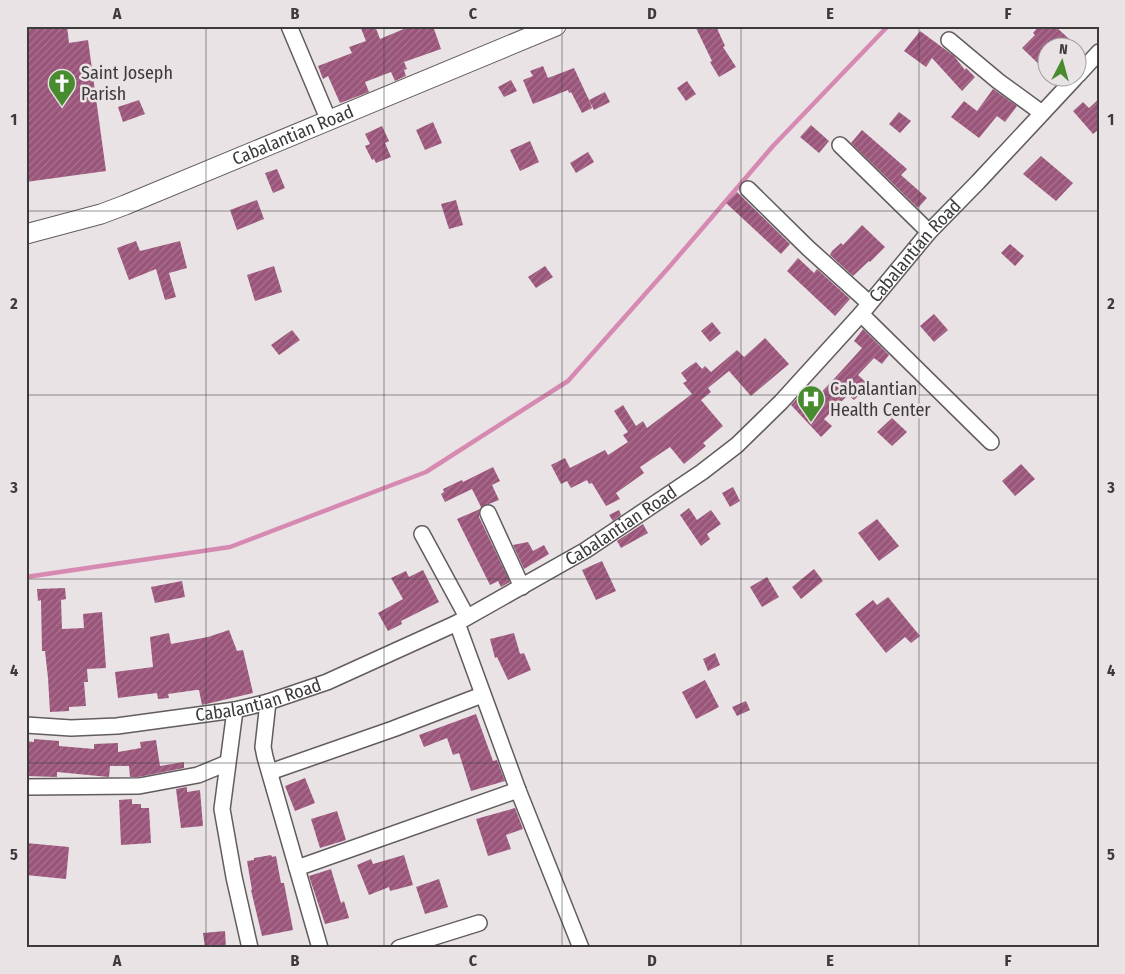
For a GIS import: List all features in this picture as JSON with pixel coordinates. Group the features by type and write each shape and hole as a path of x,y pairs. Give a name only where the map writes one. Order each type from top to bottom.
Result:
{"street":[{"path":"289,26 329,121"},
{"name":"Cabalantian Road","path":"26,234 117,208 556,26"},
{"path":"949,40 998,81 1042,113"},
{"path":"1088,64 1099,52"},
{"name":"Cabalantian Road","path":"26,724 71,728 117,726 235,710 268,702 326,682 462,620 522,588 586,550 702,472 736,445 781,402 865,308 929,232 1066,88"},
{"path":"840,146 929,232"},
{"path":"748,189 808,248 991,442"},
{"path":"488,513 522,588"},
{"path":"422,534 462,620 482,695 581,948"},
{"path":"270,772 393,729 482,695"},
{"path":"268,702 263,747 320,948"},
{"path":"235,710 222,809 250,948"},
{"path":"26,787 139,786 198,775 227,763"},
{"path":"298,868 518,790"},
{"path":"398,948 479,923"}],"building":[{"name":"Saint Joseph Parish","path":"67,26 69,43 88,40 106,171 26,182 26,27"},
{"path":"360,26 375,26 380,39 411,26 433,26 441,49 404,62 407,69 404,70 406,76 395,81 391,72 365,82 369,92 340,103 328,76 323,79 318,66 352,53 349,47 366,41"},
{"path":"695,26 716,26 725,46 723,47 736,67 719,77 710,62 712,61"},
{"path":"1039,26 1055,26 1068,38 1038,38 1038,63 1022,48 1035,35 1033,33"},
{"path":"920,31 954,56 965,70 966,68 975,77 962,91 932,58 926,67 904,51"},
{"path":"543,66 548,78 574,68 592,108 582,113 571,92 569,93 568,90 533,104 523,80 533,76 530,71"},
{"path":"511,80 517,91 504,97 498,87"},
{"path":"687,81 696,94 686,101 677,88"},
{"path":"993,89 1017,106 1005,122 997,116 979,138 951,117 964,101 977,111"},
{"path":"605,92 610,102 594,110 589,100"},
{"path":"1099,99 1099,129 1093,134 1073,111 1083,102 1089,108"},
{"path":"139,100 145,114 123,122 118,107"},
{"path":"899,112 911,121 900,133 889,124"},
{"path":"433,122 442,143 425,150 416,130"},
{"path":"811,125 829,141 819,153 800,137"},
{"path":"382,126 389,141 385,143 391,157 376,163 374,159 372,160 365,146 370,144 365,134"},
{"path":"862,130 907,169 901,175 927,198 918,208 851,143"},
{"path":"530,141 539,162 520,171 510,150"},
{"path":"588,152 594,162 576,173 570,163"},
{"path":"1041,156 1073,183 1056,201 1023,174"},
{"path":"277,169 285,188 273,193 265,173"},
{"path":"737,192 790,244 781,254 726,203"},
{"path":"257,200 264,219 237,230 230,210"},
{"path":"456,200 463,225 449,229 441,204"},
{"path":"862,225 885,247 853,276 830,255 841,243 843,245"},
{"path":"136,241 140,251 180,241 187,268 169,273 176,297 165,300 156,269 129,280 117,248"},
{"path":"1010,244 1024,256 1015,266 1001,253"},
{"path":"798,258 814,273 817,269 850,299 835,316 787,271"},
{"path":"274,266 282,292 255,301 247,275"},
{"path":"545,266 553,277 536,288 528,277"},
{"path":"934,314 948,330 934,342 920,326"},
{"path":"712,322 721,333 710,342 701,331"},
{"path":"863,329 889,355 882,364 874,358 858,375 869,385 854,400 848,395 824,419 832,426 821,437 791,405 800,395 809,405 833,380 862,348 854,341"},
{"path":"292,330 300,340 279,355 271,345"},
{"path":"765,338 789,364 751,396 729,371 708,388 711,392 701,400 723,426 703,443 706,446 684,464 670,447 640,467 644,473 616,493 620,499 606,506 592,483 589,484 587,480 571,488 567,481 561,484 551,465 565,458 570,468 605,450 608,455 628,442 623,435 628,432 614,411 623,405 636,426 643,421 647,428 692,394 683,383 687,381 681,373 690,366 696,362 702,369 705,366 711,372 737,350 744,357"},
{"path":"892,418 907,432 892,446 877,432"},
{"path":"1021,464 1035,479 1015,496 1002,481"},
{"path":"493,467 500,481 492,485 499,500 481,507 472,489 445,502 441,494 444,492 443,489 462,480 463,482"},
{"path":"733,487 740,501 730,507 722,493"},
{"path":"689,508 697,520 711,510 721,524 707,534 710,539 701,546 680,515"},
{"path":"480,509 479,517 510,582 501,587 498,581 490,585 457,519"},
{"path":"619,510 621,515 613,521 609,515"},
{"path":"877,519 899,546 879,561 858,533"},
{"path":"643,524 648,533 621,548 617,541"},
{"path":"528,542 533,551 544,545 549,554 524,569 513,545"},
{"path":"602,561 616,591 596,600 582,570"},
{"path":"814,569 823,581 801,599 792,587"},
{"path":"423,570 439,602 401,621 402,624 388,631 378,613 403,599 391,578 406,571 409,577"},
{"path":"767,577 779,597 762,607 750,587"},
{"path":"182,581 185,597 155,603 151,587"},
{"path":"65,588 66,599 61,600 62,629 84,628 83,614 102,612 106,668 87,669 88,682 84,682 86,706 69,707 69,711 50,712 45,651 42,651 41,600 38,601 37,589"},
{"path":"888,597 920,636 911,643 905,637 886,653 855,614 873,600 877,605"},
{"path":"229,630 237,651 243,650 253,693 202,705 199,690 168,694 169,698 158,699 157,693 118,698 115,672 153,667 150,637 169,633 171,644 208,637"},
{"path":"514,633 520,654 524,653 531,670 508,680 497,657 495,658 490,639"},
{"path":"715,653 720,665 708,671 703,659"},
{"path":"705,680 719,707 696,719 682,692"},
{"path":"746,701 750,710 737,716 732,707"},
{"path":"476,714 493,761 497,760 505,781 471,791 459,753 453,755 447,738 424,747 419,735"},
{"path":"34,739 59,741 59,746 94,749 94,744 118,743 118,752 141,748 140,742 156,740 160,766 184,762 184,768 138,777 130,777 129,766 110,766 109,777 57,772 57,777 26,776 26,741 34,742"},
{"path":"305,778 315,803 295,811 285,786"},
{"path":"187,787 187,792 200,790 203,826 181,828 176,789"},
{"path":"132,799 132,804 141,804 141,808 149,808 151,843 121,845 119,800"},
{"path":"515,808 523,829 506,835 511,849 488,856 476,819"},
{"path":"337,811 346,840 320,848 311,819"},
{"path":"26,843 69,847 66,879 26,875"},
{"path":"271,855 272,857 276,856 281,883 284,883 293,930 262,936 251,890 247,861"},
{"path":"404,855 413,885 390,891 389,887 369,895 357,865 371,859 373,864"},
{"path":"331,869 341,903 344,901 349,918 325,924 309,876"},
{"path":"439,879 448,907 425,914 416,887"},
{"path":"225,931 226,948 205,948 203,933"}],"waterway":[{"path":"26,577 230,547 426,472 568,381 773,146 888,26"}],"place":[{"name":"Saint Joseph Parish","path":"62,107"},
{"name":"Cabalantian Health Center","path":"811,423"}]}
